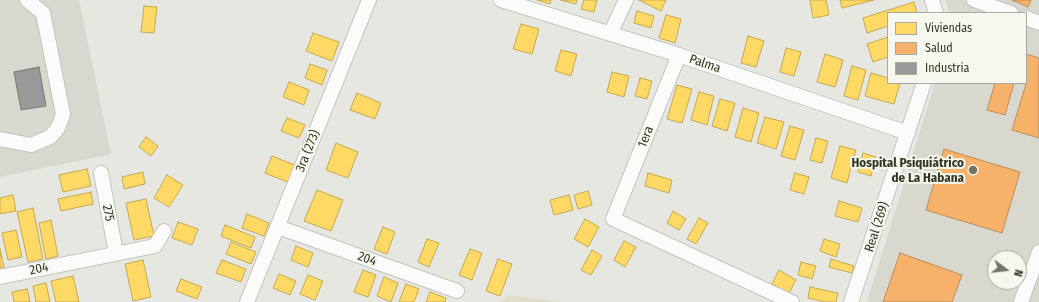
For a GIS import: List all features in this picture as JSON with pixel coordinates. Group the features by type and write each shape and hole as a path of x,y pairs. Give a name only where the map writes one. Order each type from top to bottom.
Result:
{"street":[{"path":"0,139 31,144 50,137 58,128 63,114 43,13 26,0"},
{"name":"3ra (273)","path":"247,302 369,0"},
{"name":"Palma","path":"501,0 679,56 908,133"},
{"path":"610,34 626,0"},
{"path":"932,0 936,12"},
{"path":"974,0 1008,12"},
{"path":"1027,18 1039,23"},
{"name":"1era","path":"679,56 612,219 792,302"},
{"name":"Real (269)","path":"851,302 924,84"},
{"name":"275","path":"101,173 116,253"},
{"name":"204","path":"278,227 457,291"},
{"name":"204","path":"0,277 155,246 164,232"},
{"path":"1020,302 1036,271 1039,252"}],"shaded area":[{"path":"0,0 79,0 111,154 0,177"},
{"name":"Hospital Psiquiátrico de La Habana","path":"946,0 1039,0 1039,302 867,302 935,84 1027,84 1027,12 949,12"},
{"path":"508,295 562,302 499,302"}],"building: Viviendas":[{"path":"537,0 551,0 550,4"},
{"path":"561,0 577,0 576,4"},
{"path":"584,0 597,0 594,12 581,9"},
{"path":"639,0 666,0 661,11"},
{"path":"810,0 826,0 829,15 813,18"},
{"path":"840,0 874,0 842,8"},
{"path":"914,2 917,12 887,12 887,26 867,33 863,18"},
{"path":"144,6 157,7 154,33 141,32"},
{"path":"637,11 654,16 651,28 634,23"},
{"path":"666,15 681,19 675,43 659,38"},
{"path":"521,24 539,29 532,54 513,49"},
{"path":"313,33 339,42 332,61 306,51"},
{"path":"748,36 764,41 756,67 741,63"},
{"path":"887,37 887,57 873,62 867,44"},
{"path":"786,48 801,52 794,76 780,72"},
{"path":"561,50 577,54 571,76 555,71"},
{"path":"825,54 843,60 835,87 817,82"},
{"path":"310,64 327,70 322,85 305,78"},
{"path":"852,66 866,70 858,100 844,96"},
{"path":"612,72 629,76 624,97 607,92"},
{"path":"871,73 887,78 887,84 900,84 894,104 865,96"},
{"path":"640,78 652,81 647,99 635,96"},
{"path":"289,82 309,90 304,105 283,97"},
{"path":"677,85 692,89 682,123 667,119"},
{"path":"699,92 714,96 707,125 691,120"},
{"path":"357,93 381,103 375,119 350,110"},
{"path":"720,99 735,103 727,131 712,126"},
{"path":"743,108 759,113 751,142 735,137"},
{"path":"765,117 784,122 776,149 757,143"},
{"path":"287,118 305,125 299,138 281,131"},
{"path":"790,126 804,130 795,160 781,156"},
{"path":"146,137 158,146 151,156 139,147"},
{"path":"816,138 828,141 822,163 810,160"},
{"path":"336,143 358,152 348,178 326,170"},
{"path":"840,146 856,150 847,183 831,178"},
{"path":"863,153 876,157 871,176 858,172"},
{"path":"272,156 297,166 290,183 265,173"},
{"path":"87,169 91,186 63,192 59,175"},
{"path":"143,172 145,184 124,189 122,177"},
{"path":"648,173 672,180 669,193 645,186"},
{"path":"795,173 809,177 804,194 790,190"},
{"path":"167,175 183,185 169,207 154,198"},
{"path":"317,190 343,200 331,231 304,221"},
{"path":"588,191 592,205 578,209 574,195"},
{"path":"91,192 93,204 61,211 58,199"},
{"path":"13,195 16,211 0,214 0,198"},
{"path":"569,195 573,210 554,215 550,200"},
{"path":"146,199 154,236 134,240 126,203"},
{"path":"839,201 862,208 858,222 835,216"},
{"path":"33,208 43,259 28,262 17,212"},
{"path":"673,211 686,219 679,230 667,223"},
{"path":"247,214 269,223 264,236 242,228"},
{"path":"699,218 708,223 696,244 687,239"},
{"path":"585,219 599,227 588,247 574,239"},
{"path":"51,220 58,256 46,259 39,223"},
{"path":"178,222 198,229 192,245 172,238"},
{"path":"225,225 255,237 251,248 221,236"},
{"path":"383,227 395,232 387,254 374,249"},
{"path":"16,230 22,257 8,260 2,233"},
{"path":"427,239 439,243 429,267 418,262"},
{"path":"824,239 840,244 836,257 820,251"},
{"path":"624,241 636,247 625,267 614,260"},
{"path":"231,242 256,252 251,264 226,254"},
{"path":"296,246 313,253 308,267 291,260"},
{"path":"0,249 4,267 0,268"},
{"path":"470,249 482,253 472,280 459,275"},
{"path":"592,250 602,256 591,275 581,270"},
{"path":"498,259 512,264 500,296 486,291"},
{"path":"831,259 854,266 852,273 829,267"},
{"path":"143,260 151,297 133,301 125,264"},
{"path":"222,260 246,269 241,282 216,273"},
{"path":"801,262 816,266 812,279 798,275"},
{"path":"363,270 376,275 368,297 354,292"},
{"path":"779,270 796,280 789,293 772,284"},
{"path":"279,274 296,281 290,295 273,288"},
{"path":"308,275 323,281 315,300 300,294"},
{"path":"73,276 79,302 56,302 51,281"},
{"path":"384,277 398,283 391,302 377,296"},
{"path":"181,279 202,287 197,299 176,291"},
{"path":"46,283 50,302 36,302 33,286"},
{"path":"406,284 419,289 414,302 399,302"},
{"path":"810,287 838,293 836,302 825,302 808,298"},
{"path":"27,289 30,302 14,302 12,292"},
{"path":"430,292 446,298 445,302 426,302"}],"building: Salud":[{"path":"1012,0 1031,0 1028,7"},
{"path":"1027,54 1039,58 1039,138 1012,130 1027,84"},
{"path":"995,84 1014,84 1005,115 987,110"},
{"path":"944,149 1020,172 1002,233 926,210"},
{"path":"900,253 962,275 952,302 883,302"}],"building: Industria":[{"path":"39,67 46,106 21,110 14,72"}],"place":[{"name":"Hospital Psiquiátrico de La Habana","path":"973,170"}]}
